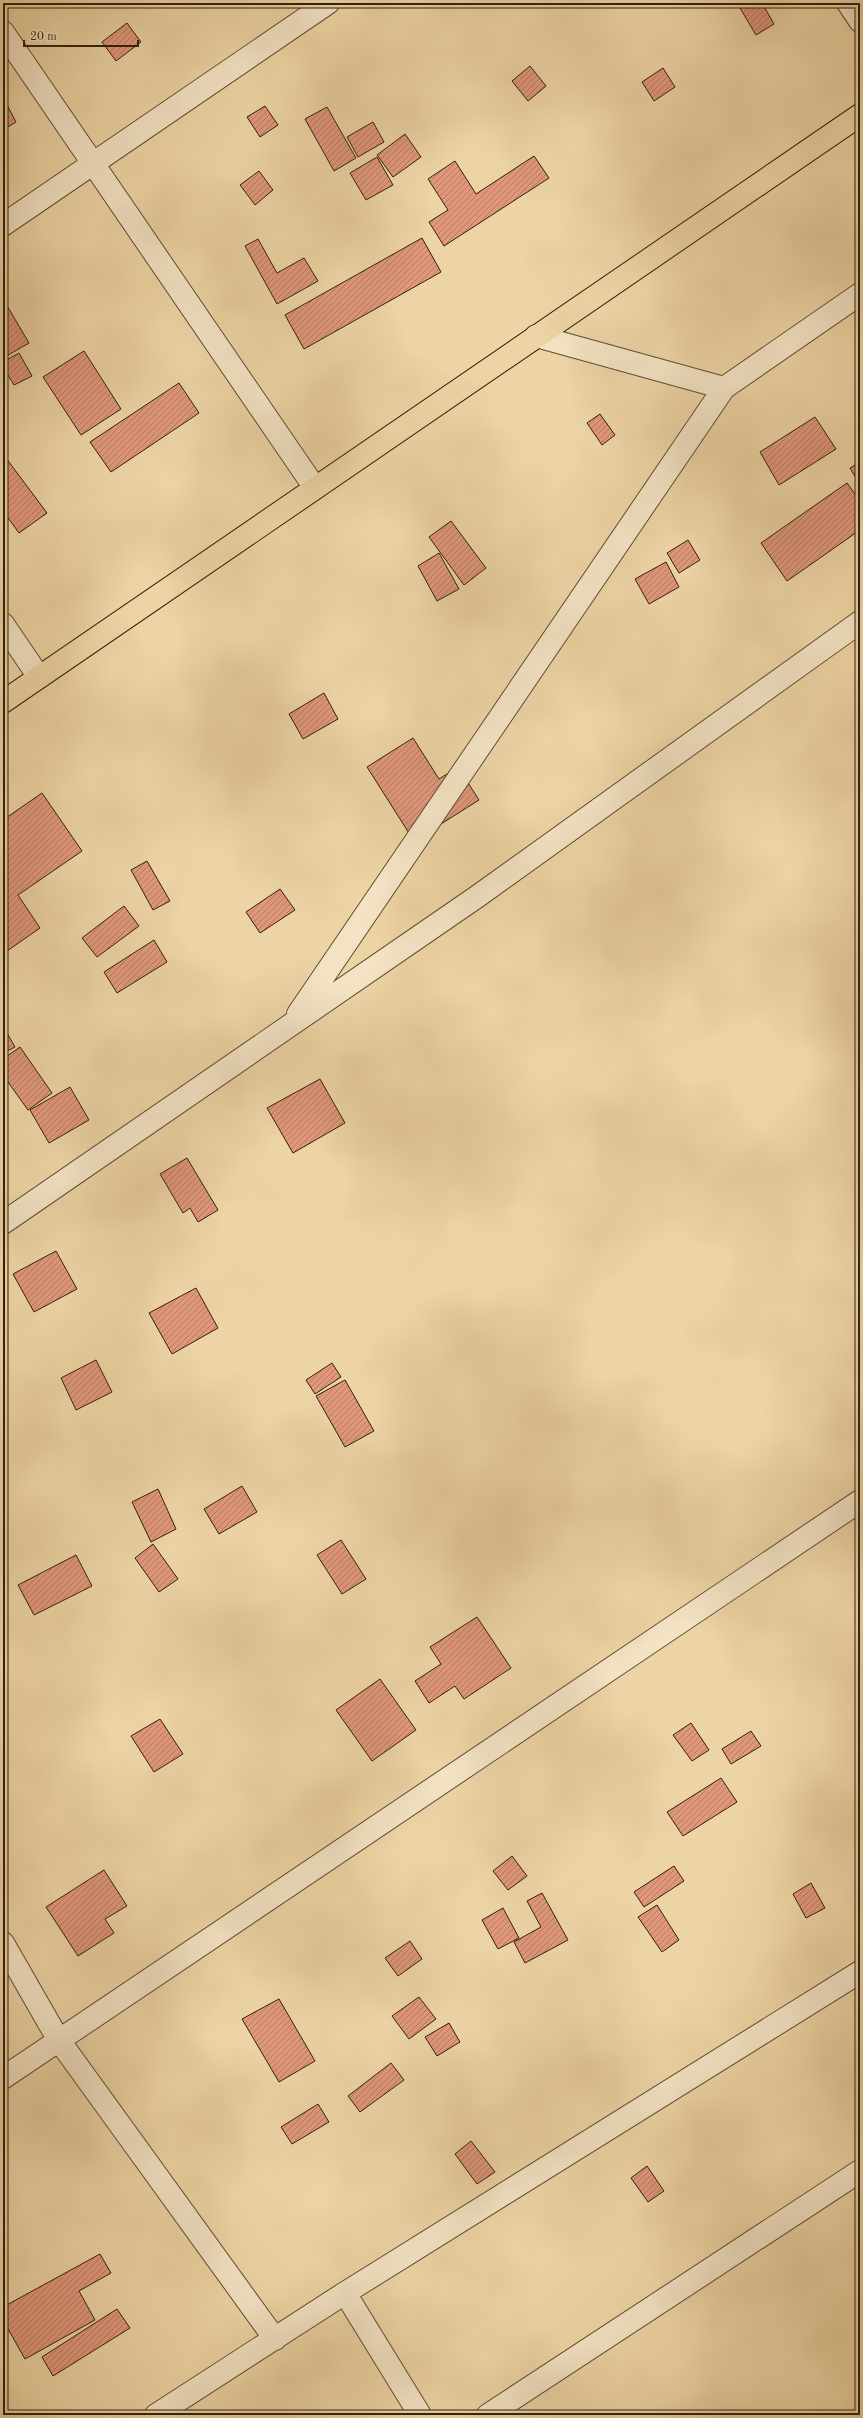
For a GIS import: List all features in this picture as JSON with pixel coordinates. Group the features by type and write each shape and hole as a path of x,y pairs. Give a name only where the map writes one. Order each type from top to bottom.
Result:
{"main road":[{"path":"3,702 860,115"}],"street":[{"path":"3,225 328,3"},
{"path":"848,3 860,21"},
{"path":"3,32 315,488"},
{"path":"290,1025 724,388 860,294"},
{"path":"536,336 724,388"},
{"path":"3,1223 478,896 860,622"},
{"path":"3,624 39,677"},
{"path":"3,2078 58,2039 860,1501"},
{"path":"3,1943 58,2039 276,2339"},
{"path":"156,2415 276,2339 345,2293 860,1972"},
{"path":"488,2415 860,2171"},
{"path":"345,2293 420,2415"}],"building":[{"path":"737,3 762,3 774,24 756,35"},
{"path":"127,23 141,42 116,61 102,42"},
{"path":"530,66 546,86 528,101 512,81"},
{"path":"663,68 675,87 654,101 642,82"},
{"path":"5,101 16,122 3,130 3,102"},
{"path":"265,106 278,125 260,137 247,117"},
{"path":"327,107 356,158 334,171 305,119"},
{"path":"373,122 384,142 358,157 347,137"},
{"path":"405,134 421,157 393,177 377,155"},
{"path":"534,156 549,178 444,246 429,222 448,210 428,179 455,161 476,194"},
{"path":"377,157 393,185 366,200 350,173"},
{"path":"259,171 273,190 255,205 240,185"},
{"path":"422,238 441,272 304,349 285,315"},
{"path":"258,239 277,273 304,258 318,281 277,304 245,246"},
{"path":"6,304 29,343 3,358 3,306"},
{"path":"84,351 121,409 81,435 43,377"},
{"path":"19,353 32,376 14,385 3,367 3,362"},
{"path":"179,383 199,413 111,472 90,442"},
{"path":"600,414 615,435 602,445 587,423"},
{"path":"815,417 836,449 779,485 760,452"},
{"path":"3,454 47,513 19,533 3,511"},
{"path":"860,462 860,485 850,468"},
{"path":"847,483 860,501 860,530 787,581 761,543"},
{"path":"451,521 486,568 464,585 429,537"},
{"path":"688,540 700,560 679,573 667,553"},
{"path":"439,553 459,589 437,601 418,566"},
{"path":"666,562 679,587 649,604 635,579"},
{"path":"324,693 338,719 303,739 289,714"},
{"path":"413,738 439,779 458,767 479,800 414,841 367,767"},
{"path":"42,793 82,851 18,895 40,928 7,951 3,945 3,820"},
{"path":"147,861 170,901 153,910 131,870"},
{"path":"280,889 295,910 260,933 246,912"},
{"path":"124,906 139,926 97,957 82,938"},
{"path":"154,940 167,962 117,993 104,972"},
{"path":"3,1026 15,1047 3,1053"},
{"path":"20,1047 52,1093 28,1110 3,1075 3,1059"},
{"path":"320,1079 345,1123 293,1153 267,1108"},
{"path":"70,1087 89,1120 49,1143 30,1110"},
{"path":"187,1158 218,1210 198,1222 190,1208 183,1213 160,1174"},
{"path":"56,1251 77,1289 34,1312 13,1274"},
{"path":"196,1288 218,1328 172,1354 149,1313"},
{"path":"96,1360 112,1392 76,1410 61,1378"},
{"path":"332,1363 341,1377 315,1394 306,1380"},
{"path":"345,1380 374,1431 345,1447 316,1396"},
{"path":"242,1486 257,1512 219,1534 204,1509"},
{"path":"158,1489 176,1529 151,1542 132,1502"},
{"path":"341,1540 366,1579 342,1594 317,1555"},
{"path":"153,1544 178,1579 159,1592 135,1558"},
{"path":"76,1555 92,1586 34,1615 18,1585"},
{"path":"477,1617 511,1668 464,1699 455,1686 429,1703 415,1681 441,1664 430,1647"},
{"path":"380,1679 416,1730 372,1761 336,1710"},
{"path":"160,1719 183,1754 154,1772 131,1736"},
{"path":"691,1723 709,1750 692,1761 673,1735"},
{"path":"751,1731 761,1746 731,1764 722,1749"},
{"path":"721,1778 737,1802 683,1836 667,1812"},
{"path":"512,1856 527,1876 508,1890 493,1871"},
{"path":"674,1866 684,1881 644,1907 634,1892"},
{"path":"104,1870 127,1906 105,1919 114,1933 78,1956 46,1907"},
{"path":"811,1883 825,1908 806,1918 793,1894"},
{"path":"542,1893 568,1940 525,1963 514,1942 541,1927 527,1901"},
{"path":"657,1905 679,1940 662,1952 638,1917"},
{"path":"503,1908 519,1938 498,1949 482,1920"},
{"path":"410,1941 422,1959 398,1976 385,1958"},
{"path":"419,1997 436,2019 409,2039 392,2016"},
{"path":"279,1999 315,2061 279,2082 242,2019"},
{"path":"449,2023 460,2042 437,2056 425,2037"},
{"path":"391,2063 404,2080 360,2112 348,2096"},
{"path":"318,2104 329,2122 292,2144 281,2127"},
{"path":"471,2141 495,2172 477,2184 455,2154"},
{"path":"647,2166 664,2191 648,2202 631,2178"},
{"path":"100,2254 111,2273 79,2291 95,2320 25,2359 3,2320 3,2307"},
{"path":"117,2309 130,2328 53,2376 42,2357"}]}
